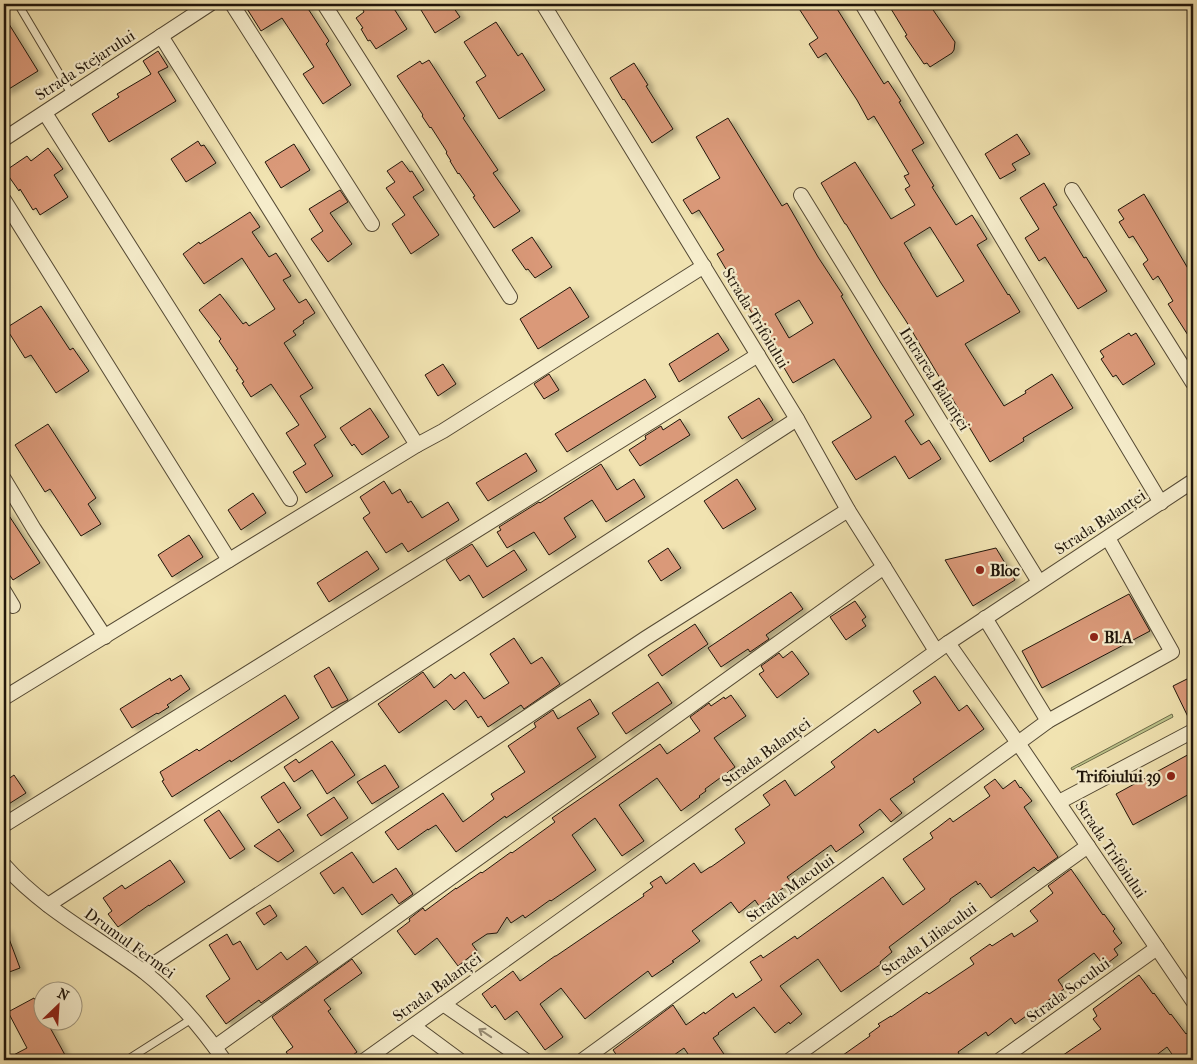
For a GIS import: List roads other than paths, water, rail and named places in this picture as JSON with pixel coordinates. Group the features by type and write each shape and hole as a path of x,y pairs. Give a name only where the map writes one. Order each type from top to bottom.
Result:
{"street":[{"name":"Strada Stejarului","path":"4,139 210,4"},
{"path":"232,4 372,224"},
{"path":"324,4 510,297"},
{"name":"Strada Trifoiului","path":"543,4 797,419 848,510 936,651"},
{"path":"862,4 1161,503"},
{"path":"161,36 417,445"},
{"path":"45,112 290,499"},
{"path":"1072,190 1193,384"},
{"name":"Intrarea Balanței","path":"801,195 1039,582"},
{"path":"4,200 229,560"},
{"path":"4,698 417,445 443,431 704,266"},
{"path":"4,825 758,355"},
{"path":"48,905 797,419"},
{"path":"4,479 34,529 105,637"},
{"name":"Strada Balanței","path":"366,1060 936,651 1193,481"},
{"path":"143,971 646,638 848,510"},
{"name":"Strada Macului","path":"583,1060 1048,721 1172,652 1108,538"},
{"path":"215,1047 884,567"},
{"path":"4,591 13,606"},
{"path":"985,618 1048,721"},
{"name":"Strada Trifoiului","path":"948,643 1193,1001"},
{"path":"1058,802 1193,731"},
{"name":"Strada Liliacului","path":"790,1060 1088,846"},
{"name":"Drumul Fermei","path":"4,865 48,905 143,971 168,992 193,1018 224,1060"},
{"name":"Strada Socului","path":"1000,1060 1157,948"},
{"path":"443,1004 526,1060"},
{"path":"413,1026 439,1054 460,1060"}],"lane":[{"path":"18,4 72,95"},
{"path":"127,1060 193,1018"}],"place":[{"name":"Bloc","path":"980,570"},
{"name":"Bl.A","path":"1094,637"},
{"name":"Trifoiului 39","path":"1171,776"}]}
